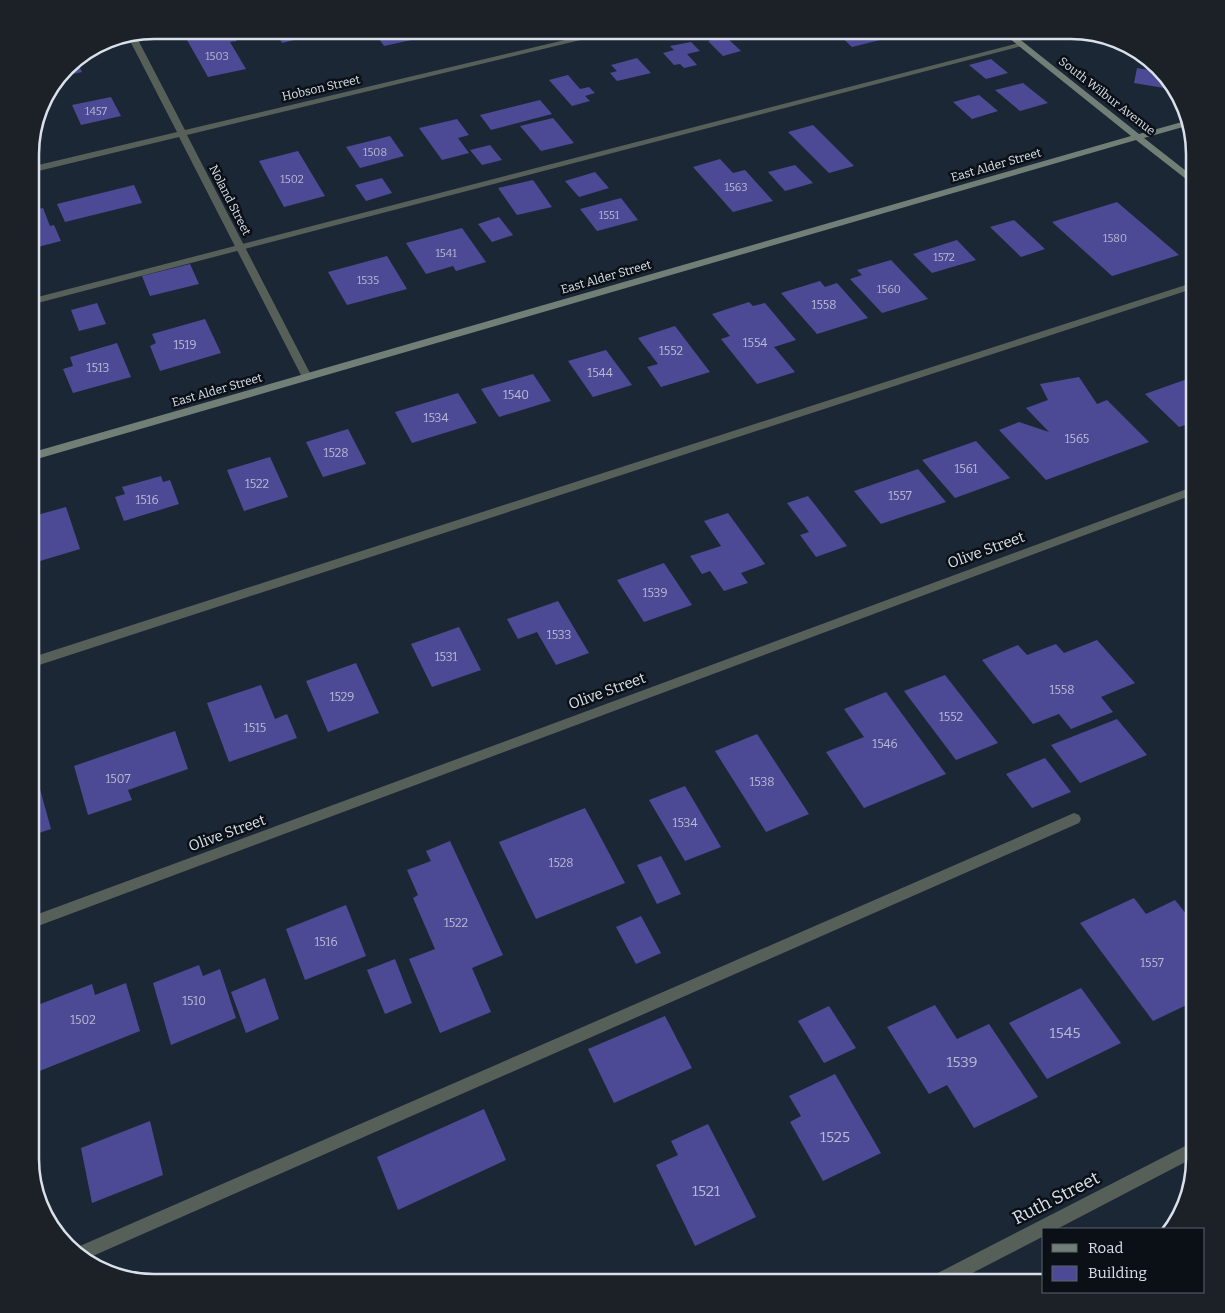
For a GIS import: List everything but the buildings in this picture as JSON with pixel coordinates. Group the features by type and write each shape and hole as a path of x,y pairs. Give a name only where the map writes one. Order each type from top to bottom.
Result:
{"main road":[{"name":"South Wilbur Avenue","path":"1014,39 1186,176"},
{"name":"East Alder Street","path":"39,454 1182,124"}],"street":[{"name":"Hobson Street","path":"39,168 580,39"},
{"name":"Noland Street","path":"135,40 307,377"},
{"path":"39,300 1022,45"},
{"path":"39,660 1186,288"},
{"name":"Olive Street","path":"39,921 1186,493"},
{"path":"85,1251 1074,819"},
{"name":"Ruth Street","path":"1042,1228 1186,1154"},
{"name":"Ruth Street","path":"953,1274 1042,1228"}]}
